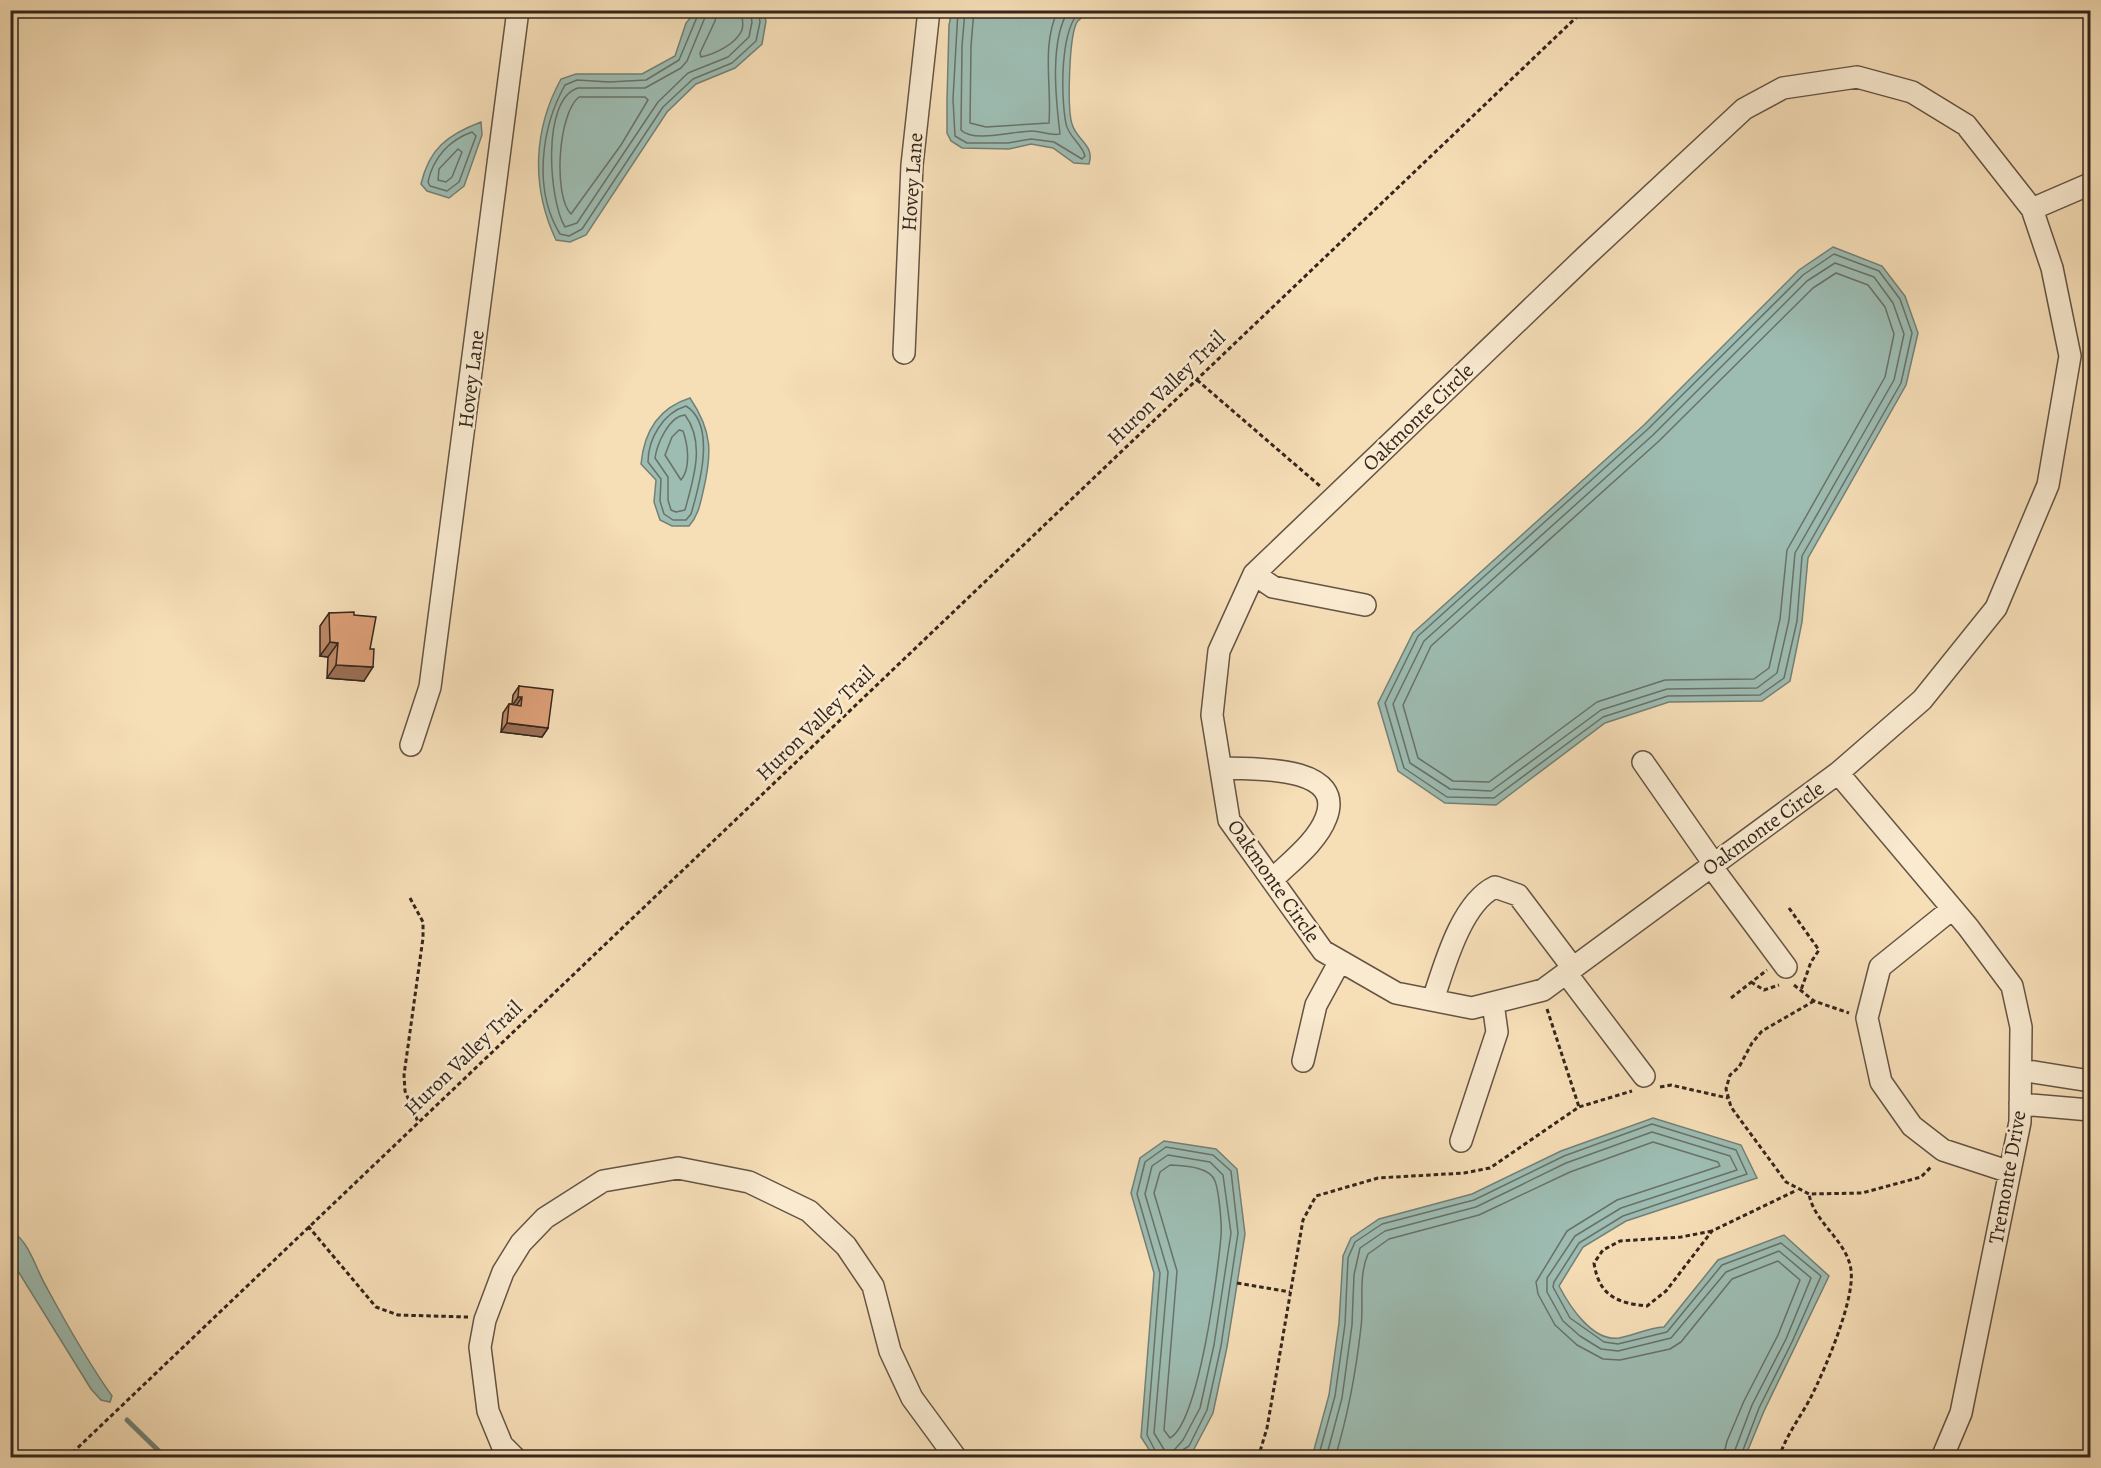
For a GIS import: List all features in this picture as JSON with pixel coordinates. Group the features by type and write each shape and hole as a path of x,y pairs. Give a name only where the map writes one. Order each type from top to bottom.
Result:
{"street":[{"name":"Hovey Lane","path":"411,745 430,687 518,10"},
{"name":"Hovey Lane","path":"904,353 912,165 929,10"},
{"name":"Oakmonte Circle","path":"1857,77 1912,92 1966,125 2032,208 2052,268 2070,356 2048,485 1996,608 1922,700 1838,773 1541,990 1472,1008 1396,993 1323,951 1229,820 1212,715 1219,651 1254,574 1333,499 1586,256 1744,109 1783,88 1857,77"},
{"path":"2032,208 2091,184"},
{"path":"1254,574 1274,587 1365,606"},
{"path":"1643,762 1785,973"},
{"path":"1221,768 1278,770 1313,780 1324,791 1329,802 1326,819 1313,839 1272,880"},
{"name":"Tremonte Drive","path":"1838,773 1952,909 2012,986 2021,1028 2020,1122 1961,1413 1942,1458"},
{"path":"1433,1000 1450,947 1478,900 1495,887 1518,895 1646,1084"},
{"path":"1952,909 1880,968 1868,1017 1881,1082 1912,1126 1943,1149 2010,1172"},
{"path":"1303,1061 1316,1005 1340,961"},
{"path":"1461,1141 1497,1032 1493,1003"},
{"path":"2021,1071 2091,1081"},
{"path":"2020,1104 2091,1110"},
{"path":"514,1458 502,1445 488,1412 480,1347 485,1320 503,1272 521,1243 545,1218 603,1181 678,1168 749,1182 809,1211 846,1245 873,1286 890,1352 912,1398 956,1458"}],"path":[{"name":"Huron Valley Trail","path":"67,1458 1584,10"},
{"path":"1197,380 1333,499"},
{"path":"410,898 423,921 404,1075 405,1091 417,1122"},
{"path":"1789,908 1820,950 1811,962 1801,990"},
{"path":"1731,998 1751,982 1785,973"},
{"path":"1751,982 1764,990 1785,973"},
{"path":"1785,973 1814,1001 1868,1017"},
{"path":"1541,990 1579,1107"},
{"path":"1814,1001 1762,1031 1752,1043 1739,1067 1730,1075 1726,1089 1731,1107 1786,1182 1797,1190 1809,1194 1862,1193 1921,1177 1943,1149"},
{"path":"1258,1458 1267,1428 1303,1220 1316,1196 1378,1178 1464,1173 1490,1168 1579,1107 1646,1084 1671,1085 1728,1098"},
{"path":"1712,1231 1666,1291 1647,1306 1628,1304 1612,1298 1597,1281 1594,1263 1603,1250 1620,1241 1681,1237 1712,1231 1797,1190"},
{"path":"1779,1458 1784,1441 1810,1397 1833,1345 1847,1299 1850,1280 1851,1270 1843,1248 1811,1204 1809,1194"},
{"path":"308,1226 369,1301 383,1311 398,1315 461,1316 485,1320"},
{"path":"1237,1283 1290,1292"}],"water":[{"path":"696,11 763,11 766,21 762,44 735,68 696,84 667,112 586,235 570,242 556,240 542,200 539,159 545,118 561,79 576,74 642,74 675,56 686,23"},
{"path":"952,11 1091,11 1077,22 1074,30 1069,88 1072,124 1088,147 1089,164 1074,163 1053,148 1031,144 1009,149 962,148 951,141 947,133 947,100 949,25"},
{"path":"481,122 482,135 464,186 449,198 427,191 421,184 424,172 435,152 458,132"},
{"path":"1833,247 1882,266 1905,296 1918,333 1906,385 1808,558 1802,622 1790,681 1762,701 1669,702 1605,723 1496,805 1445,803 1398,771 1378,703 1413,633 1644,425 1799,270"},
{"path":"690,398 698,410 707,433 708,466 695,518 689,526 672,526 660,520 654,502 656,480 641,464 645,442 655,423 669,408"},
{"path":"1653,1118 1741,1145 1757,1178 1626,1221 1583,1247 1559,1286 1575,1312 1591,1328 1609,1338 1619,1338 1664,1327 1718,1260 1784,1235 1829,1276 1764,1411 1745,1457 1312,1457 1329,1395 1339,1323 1343,1256 1351,1238 1379,1219 1472,1194 1561,1151"},
{"path":"1164,1141 1216,1149 1237,1169 1245,1234 1227,1347 1213,1413 1193,1451 1181,1457 1154,1457 1141,1437 1154,1273 1131,1193 1140,1158"},
{"path":"11,1230 28,1249 70,1329 112,1396 110,1402 101,1400 91,1389 13,1263"}],"building":[{"path":"354,612 354,615 376,617 370,649 374,649 373,667 336,665 338,643 330,642 329,613"},
{"path":"519,686 553,690 548,728 507,723 509,704 521,706 522,697 518,697"}],"waterway":[{"path":"127,1420 166,1458"}]}
